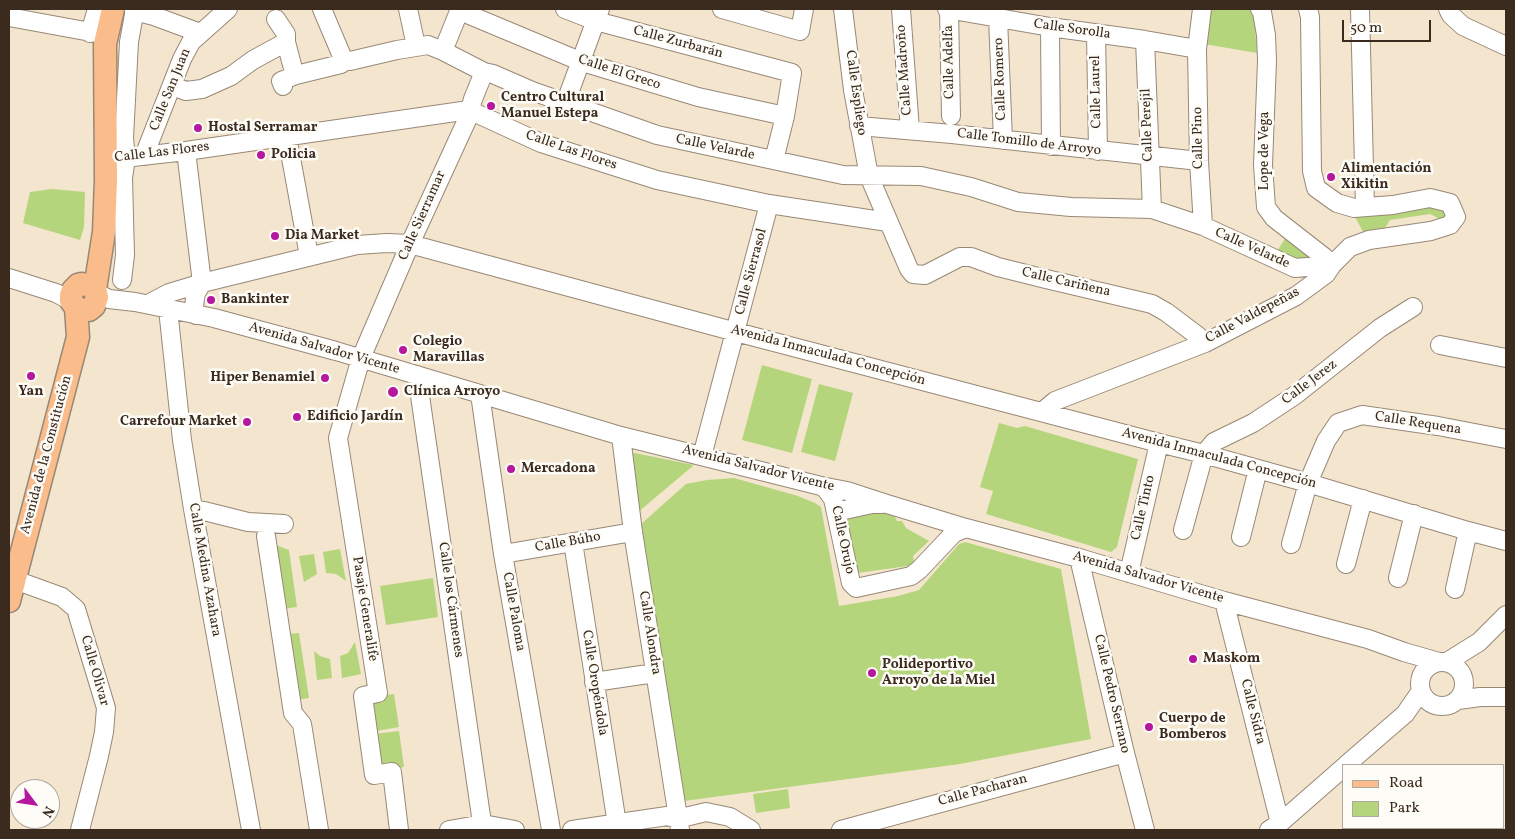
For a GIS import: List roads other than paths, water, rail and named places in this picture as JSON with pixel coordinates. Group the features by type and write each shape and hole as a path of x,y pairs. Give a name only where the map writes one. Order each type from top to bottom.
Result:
{"main road":[{"path":"116,159 105,44 98,34 127,10"},
{"name":"Avenida de la Constitución","path":"12,590 78,337 83,297 100,262 104,232 106,180 116,159"}],"street":[{"path":"9,17 37,16 98,34 97,9"},
{"name":"Calle San Juan","path":"144,156 182,58 191,42 208,21 228,9"},
{"path":"322,9 344,61"},
{"path":"408,9 416,46"},
{"name":"Calle Zurbarán","path":"565,9 598,15 792,73 785,116"},
{"path":"722,9 800,30 804,9"},
{"name":"Calle Espliego","path":"843,9 853,90 869,176 909,269 913,274 920,276"},
{"name":"Calle Madroño","path":"901,9 910,130"},
{"name":"Calle Sorolla","path":"948,9 1050,27 1197,49"},
{"name":"Calle Adelfa","path":"948,9 951,116"},
{"name":"Calle Pino","path":"1202,9 1197,49 1202,226"},
{"name":"Lope de Vega","path":"1260,9 1266,35 1267,61 1263,165 1266,207 1274,218 1332,264"},
{"path":"1308,9 1310,17 1312,171 1316,188 1337,203 1354,208 1365,207 1360,9"},
{"path":"1448,9 1451,15 1463,26 1506,46"},
{"path":"122,280 125,255 123,178 116,159 124,138 128,42 127,10 154,16 208,21"},
{"path":"443,51 460,10"},
{"name":"Calle El Greco","path":"460,10 582,62 698,97 785,116"},
{"path":"565,104 598,15"},
{"name":"Calle Romero","path":"998,18 1003,140"},
{"path":"172,86 186,91 202,89 231,76 253,60 286,42 286,34 276,19"},
{"path":"1050,27 1051,146"},
{"name":"Calle Laurel","path":"1096,33 1098,151"},
{"name":"Calle Perejil","path":"1145,40 1152,209"},
{"name":"Calle Velarde","path":"286,42 291,74 341,64 344,61 428,45 484,72 565,104 657,135 843,175 921,176 971,187 1018,202 1071,207 1152,209 1202,226 1295,268 1332,264"},
{"name":"Calle Sierramar","path":"361,358 410,244 467,120 484,72"},
{"name":"Calle Las Flores","path":"116,159 186,151 470,110 541,143 657,180 770,204 888,222"},
{"path":"774,160 785,116"},
{"name":"Calle Tomillo de Arroyo","path":"859,126 952,134 1199,161"},
{"path":"287,136 309,256"},
{"path":"186,151 202,284 196,293 194,306 196,315"},
{"name":"Calle Valdepeñas","path":"1042,412 1055,401 1205,342 1296,296 1326,274 1332,264 1350,247 1369,240 1431,231 1450,225 1456,217 1450,203 1430,198 1393,205 1365,207"},
{"name":"Calle Sierrasol","path":"702,456 770,204"},
{"name":"Avenida Inmaculada Concepción","path":"148,304 169,293 357,245 410,244 736,332 1204,454 1506,541"},
{"name":"Calle Cariñena","path":"920,276 926,275 960,257 971,258 1046,279 1152,304 1166,312 1205,342"},
{"name":"Avenida Salvador Vicente","path":"9,278 83,297 168,308 361,358 621,436 821,486 847,490 966,528 1129,572 1224,601 1368,639 1404,652 1443,662"},
{"name":"Calle Jerez","path":"1204,454 1214,442 1253,423 1294,396 1380,328 1413,307"},
{"name":"Calle Medina Azahara","path":"168,308 180,422 192,509 251,830"},
{"path":"1440,346 1506,358"},
{"name":"Pasaje Generalife","path":"361,358 338,438 378,692 363,696 374,775 392,772 399,830"},
{"name":"Calle los Cármenes","path":"417,375 483,827"},
{"name":"Calle Paloma","path":"480,394 503,554 551,830"},
{"name":"Calle Requena","path":"1291,544 1308,483 1326,441 1338,423 1362,415 1438,426 1506,439"},
{"name":"Calle Alondra","path":"621,436 633,532 678,825"},
{"name":"Calle Tinto","path":"1129,572 1159,443"},
{"path":"1183,530 1204,454"},
{"path":"1241,537 1258,469"},
{"name":"Calle Orujo","path":"821,486 831,495 837,513 851,583 856,588 911,576 920,570 954,533 966,528"},
{"path":"1346,564 1363,499"},
{"path":"837,513 872,504 887,504"},
{"path":"192,509 248,522 284,524"},
{"path":"1398,578 1414,514"},
{"path":"1455,589 1468,531"},
{"name":"Calle Búho","path":"503,554 633,532"},
{"path":"266,536 293,713 302,724 319,830"},
{"name":"Calle Oropéndola","path":"573,542 617,824"},
{"name":"Calle Pedro Serrano","path":"1079,558 1145,830"},
{"name":"Calle Olivar","path":"12,590 62,597 76,609 106,708 99,756 80,830"},
{"name":"Calle Sidra","path":"1224,601 1274,826"},
{"path":"1405,714 1428,667 1443,662 1479,642 1506,615"},
{"path":"1458,700 1464,689 1463,675 1479,642"},
{"path":"1404,652 1416,665 1424,697 1433,704"},
{"path":"1443,662 1453,664 1463,675 1484,687 1506,696"},
{"path":"594,682 655,673"},
{"path":"1347,764 1405,714 1419,707 1433,704 1446,706 1458,700 1506,696"},
{"name":"Calle Pacharan","path":"841,830 1125,753"},
{"path":"1274,826 1342,769"},
{"path":"572,830 667,816 678,825 706,812 718,822 730,817 751,830"},
{"path":"449,830 483,827 515,830"}],"place":[{"name":"Centro Cultural Manuel Estepa","path":"491,106"},
{"name":"Hostal Serramar","path":"198,128"},
{"name":"Policia","path":"261,155"},
{"name":"Alimentación Xikitin","path":"1331,177"},
{"name":"Dia Market","path":"275,236"},
{"name":"Bankinter","path":"211,300"},
{"name":"Colegio Maravillas","path":"403,350"},
{"name":"Yan","path":"31,376"},
{"name":"Hiper Benamiel","path":"325,378"},
{"name":"Clínica Arroyo","path":"393,392"},
{"name":"Edificio Jardín","path":"297,417"},
{"name":"Carrefour Market","path":"247,422"},
{"name":"Mercadona","path":"511,469"},
{"name":"Maskom","path":"1193,659"},
{"name":"Polideportivo Arroyo de la Miel","path":"872,673"},
{"name":"Cuerpo de Bomberos","path":"1149,727"}]}
